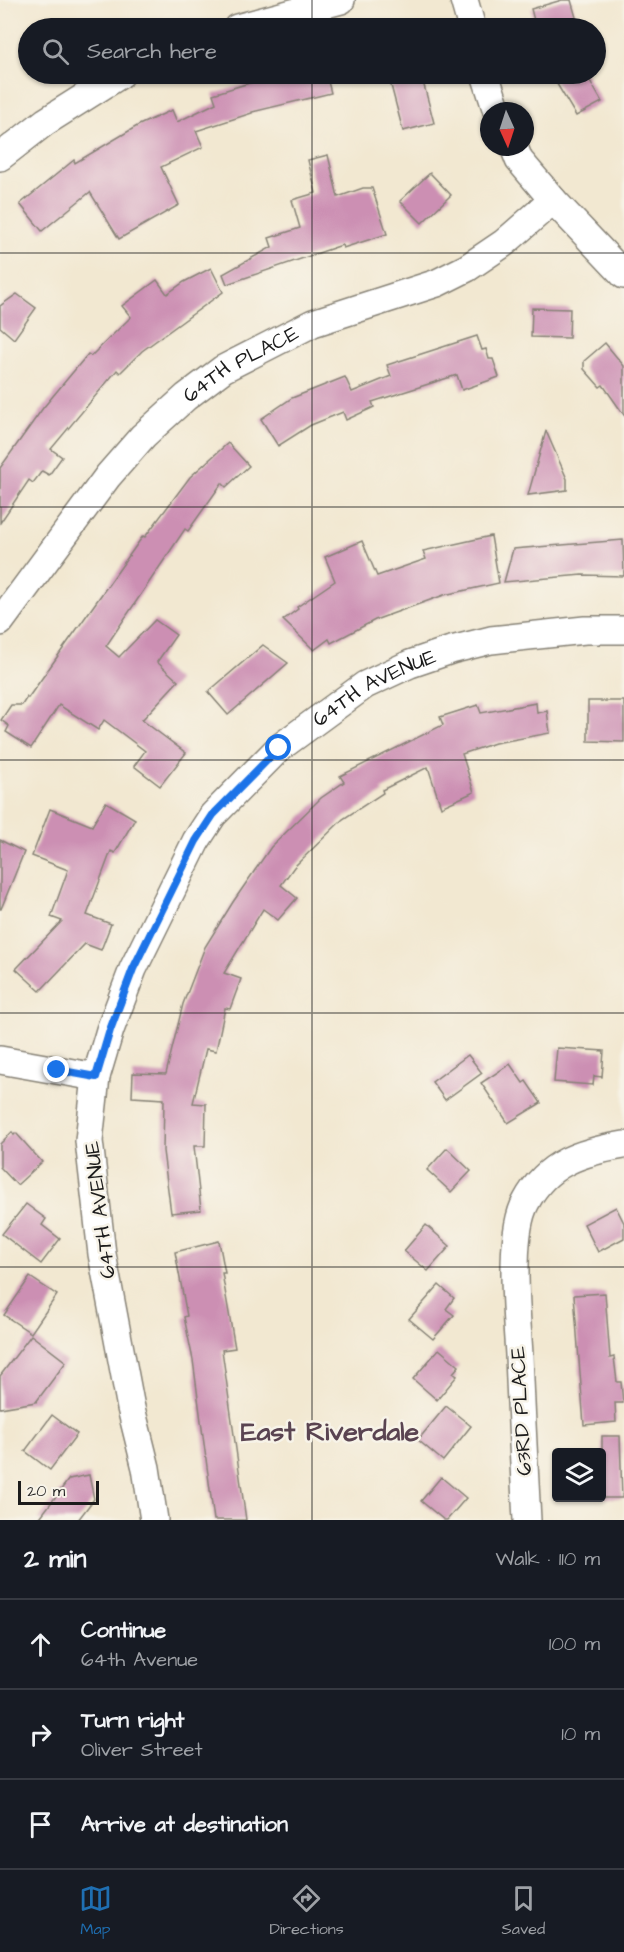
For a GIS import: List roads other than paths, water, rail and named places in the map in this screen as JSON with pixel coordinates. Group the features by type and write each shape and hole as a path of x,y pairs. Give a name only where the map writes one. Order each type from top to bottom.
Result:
{"street":[{"path":"274,18 341,0"},
{"path":"464,0 469,18"},
{"path":"0,157 45,122 105,84"},
{"path":"489,84 495,102"},
{"path":"517,156 552,200 624,274"},
{"name":"64TH PLACE","path":"0,622 108,476 143,436 195,390 224,369 313,322 437,284 467,268 504,243 552,200"},
{"name":"64TH AVENUE","path":"154,1520 146,1468 131,1408 102,1254 89,1141 96,1077 110,1030 133,969 196,841 213,815 279,748 365,685 410,664 491,640 585,630 624,630"},
{"path":"0,1060 96,1077"},
{"name":"63RD PLACE","path":"526,1520 516,1302 519,1215 541,1179 564,1161 596,1150 624,1145"}],"district":[{"name":"East Riverdale","path":"330,1432"}]}
